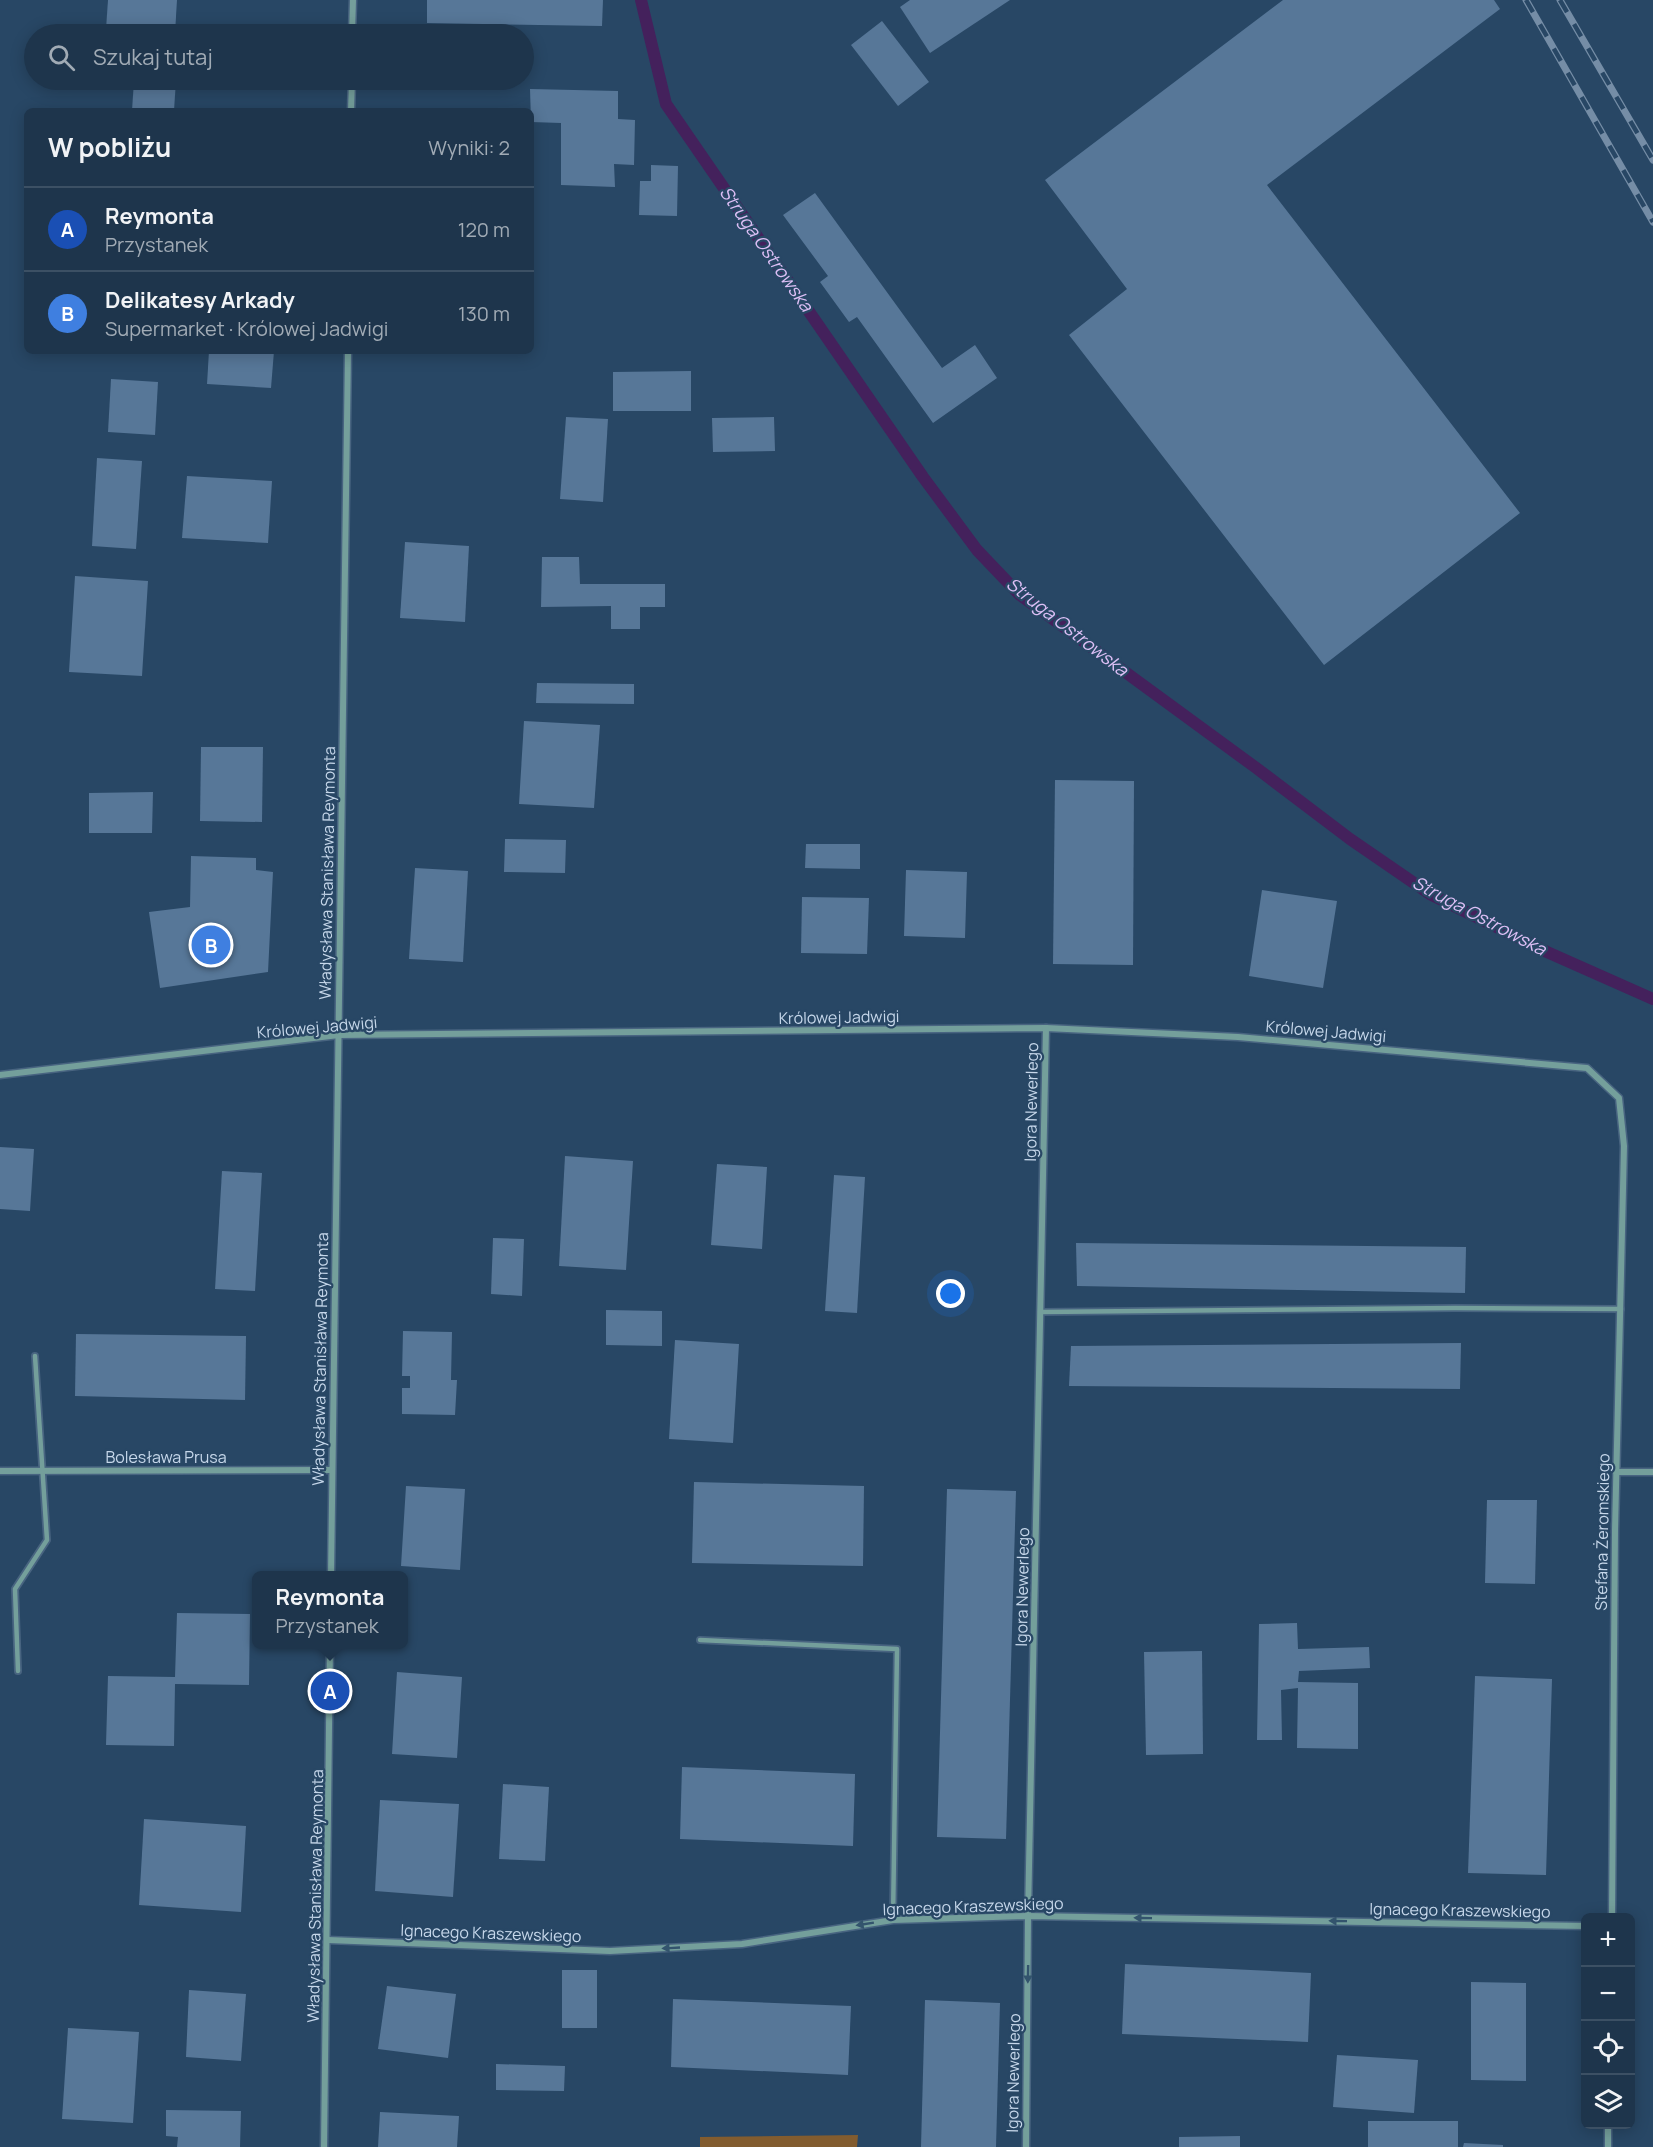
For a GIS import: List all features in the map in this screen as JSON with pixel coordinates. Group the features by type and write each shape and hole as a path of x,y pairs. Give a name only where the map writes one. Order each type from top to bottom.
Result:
{"street":[{"path":"352,24 353,0"},
{"path":"351,108 352,90"},
{"name":"Władysława Stanisława Reymonta","path":"331,1571 348,354"},
{"name":"Królowej Jadwigi","path":"0,1075 339,1035 1046,1028 1238,1037 1587,1068 1619,1098 1624,1146"},
{"name":"Igora Newerlego","path":"1026,2147 1028,1916 1046,1028"},
{"name":"Stefana Żeromskiego","path":"1612,1913 1616,1472 1624,1146"},
{"name":"Bolesława Prusa","path":"0,1471 332,1470"},
{"path":"1616,1472 1653,1472"},
{"name":"Władysława Stanisława Reymonta","path":"324,2147 330,1649"},
{"name":"Ignacego Kraszewskiego","path":"328,1941 610,1952 742,1944 893,1920 1028,1916 1581,1926"},
{"path":"1608,2129 1608,2147"}],"lane":[{"path":"1040,1312 1621,1308"},
{"path":"18,1671 15,1589 47,1540 36,1356"},
{"path":"700,1640 897,1649 893,1920"}],"shaded area":[{"path":"858,2135 857,2147 700,2147 700,2137"}],"building":[{"path":"108,0 177,0 176,24 106,24"},
{"path":"427,0 603,0 602,26 427,23"},
{"path":"910,0 1010,0 930,53 900,7"},
{"path":"1283,0 1494,0 1500,9 1267,185 1520,513 1324,665 1069,335 1127,289 1045,180"},
{"path":"882,21 929,82 898,106 851,45"},
{"path":"534,89 618,91 618,119 635,120 634,165 614,164 615,187 561,185 561,123 534,122 534,108 531,108 530,90"},
{"path":"133,90 175,90 174,108 132,108"},
{"path":"651,165 678,166 677,216 639,215 640,181 651,181"},
{"path":"815,193 942,368 975,345 997,378 933,423 857,317 849,322 820,282 828,276 783,215"},
{"path":"209,354 274,354 271,388 207,384"},
{"path":"691,371 691,411 613,411 613,372"},
{"path":"111,379 158,382 155,435 108,432"},
{"path":"566,417 608,419 603,502 560,499"},
{"path":"774,417 775,451 713,452 712,418"},
{"path":"97,458 142,461 136,549 92,546"},
{"path":"187,476 272,481 268,543 182,538"},
{"path":"405,542 469,546 465,622 400,618"},
{"path":"542,557 579,557 580,584 665,584 665,607 640,607 640,629 611,629 611,606 541,607"},
{"path":"75,576 148,581 142,676 69,672"},
{"path":"537,683 634,684 634,704 536,703"},
{"path":"524,721 600,725 594,808 519,804"},
{"path":"201,747 263,747 262,822 200,821"},
{"path":"1055,780 1134,781 1133,965 1053,964"},
{"path":"153,792 152,833 89,833 89,793"},
{"path":"505,839 566,840 565,873 504,872"},
{"path":"806,844 860,844 860,869 805,868"},
{"path":"191,856 256,858 256,870 273,872 268,972 160,988 149,912 190,907"},
{"path":"415,868 468,871 463,962 409,959"},
{"path":"906,870 967,872 965,938 904,936"},
{"path":"1262,890 1337,901 1323,988 1249,976"},
{"path":"802,897 869,898 867,954 801,953"},
{"path":"0,1147 34,1149 30,1211 0,1209"},
{"path":"565,1156 633,1161 626,1270 559,1266"},
{"path":"717,1164 767,1167 762,1249 711,1245"},
{"path":"222,1171 262,1173 255,1291 215,1289"},
{"path":"834,1175 865,1177 857,1313 825,1311"},
{"path":"493,1238 524,1239 522,1296 491,1294"},
{"path":"1076,1243 1466,1247 1465,1293 1077,1286"},
{"path":"606,1310 662,1311 662,1346 606,1345"},
{"path":"403,1331 452,1332 451,1380 457,1380 455,1415 402,1414 402,1388 410,1388 410,1376 402,1376"},
{"path":"76,1334 246,1336 245,1400 75,1396"},
{"path":"675,1340 739,1344 733,1443 669,1439"},
{"path":"1461,1343 1460,1389 1069,1386 1071,1346"},
{"path":"694,1482 864,1486 863,1566 692,1563"},
{"path":"406,1486 465,1489 460,1570 401,1566"},
{"path":"947,1489 1016,1491 1006,1839 937,1837"},
{"path":"1487,1500 1537,1500 1535,1584 1485,1583"},
{"path":"177,1613 250,1614 249,1685 175,1684 174,1746 106,1745 108,1676 175,1677"},
{"path":"1297,1623 1298,1649 1369,1647 1370,1668 1299,1671 1298,1682 1358,1683 1358,1749 1297,1748 1298,1688 1281,1690 1282,1740 1257,1740 1259,1624"},
{"path":"1202,1651 1203,1754 1146,1755 1144,1652"},
{"path":"397,1672 462,1677 457,1758 392,1754"},
{"path":"1475,1676 1552,1679 1546,1875 1468,1873"},
{"path":"682,1767 855,1774 853,1846 680,1839"},
{"path":"503,1784 549,1787 545,1861 499,1859"},
{"path":"380,1800 459,1804 453,1897 375,1891"},
{"path":"144,1819 246,1826 241,1912 139,1905"},
{"path":"1125,1964 1311,1973 1308,2042 1122,2034"},
{"path":"562,1970 597,1970 597,2028 562,2028"},
{"path":"1471,1982 1526,1983 1526,2081 1471,2080"},
{"path":"387,1986 456,1994 448,2058 378,2049"},
{"path":"189,1990 246,1994 241,2061 186,2057"},
{"path":"673,1999 851,2006 848,2075 671,2067"},
{"path":"925,2000 1000,2003 996,2147 921,2147"},
{"path":"68,2028 139,2032 133,2123 62,2119"},
{"path":"1337,2055 1418,2060 1414,2113 1333,2107"},
{"path":"496,2064 565,2066 564,2091 496,2090"},
{"path":"166,2110 241,2111 240,2147 177,2147 178,2137 166,2136"},
{"path":"380,2112 459,2116 457,2147 378,2147"},
{"path":"1368,2121 1458,2121 1458,2147 1368,2147"},
{"path":"1240,2136 1240,2147 1179,2147 1179,2137"},
{"path":"1464,2143 1503,2145 1503,2147 1463,2147"}],"waterway":[{"name":"Struga Ostrowska","path":"641,0 666,104 923,477 977,550 1020,595 1350,839 1430,894 1547,952 1653,999"}],"railway":[{"path":"1526,0 1653,222"},
{"path":"1560,0 1653,160"}],"place":[{"name":"Delikatesy Arkady","path":"211,945"},
{"name":"Reymonta","path":"330,1691"}]}
